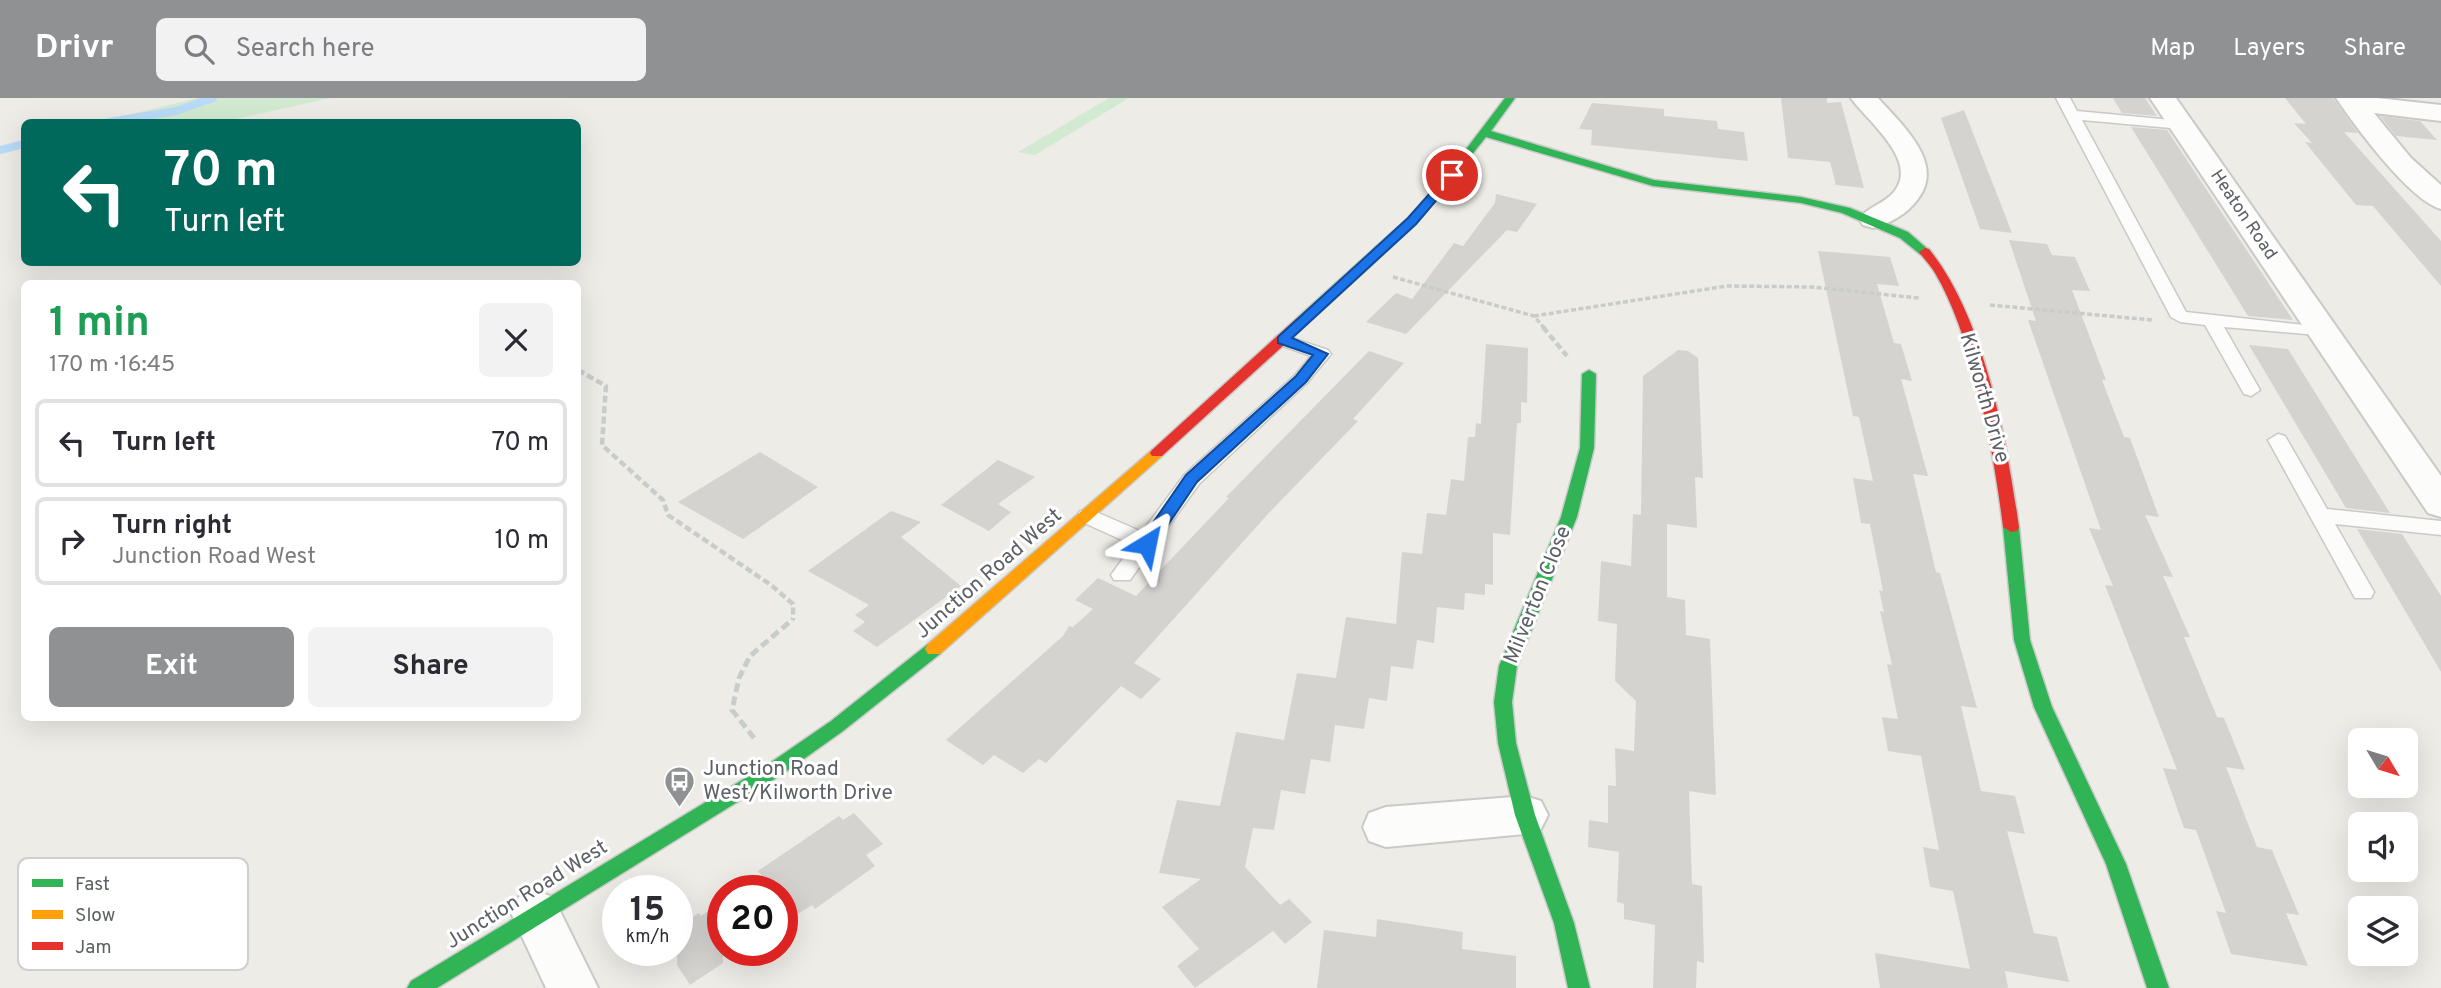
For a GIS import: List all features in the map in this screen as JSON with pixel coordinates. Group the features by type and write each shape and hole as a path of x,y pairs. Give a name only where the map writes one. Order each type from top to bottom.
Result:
{"street":[{"name":"Junction Road West","path":"418,988 536,913 777,768 918,663 1087,516 1412,221 1486,133 1510,98"},
{"path":"1864,98 1902,142 1914,163 1914,184 1902,201 1874,219"},
{"name":"Heaton Road","path":"2163,98 2441,504"},
{"path":"2352,101 2441,113"},
{"path":"2352,101 2402,163 2441,200"},
{"name":"Kilworth Drive","path":"1486,133 1653,183 1801,200 1874,219 1904,234 1935,261 1956,301 2001,450 2008,490 2022,640 2043,707 2116,864 2158,988"},
{"name":"Milverton Close","path":"1579,988 1564,923 1525,815 1507,743 1503,702 1508,666 1569,517 1587,448 1589,374"},
{"path":"1385,827 1525,815"},
{"path":"536,913 572,988"}],"lane":[{"path":"2063,98 2180,317 2323,332"},
{"path":"2073,115 2182,125"},
{"path":"2211,320 2251,390"},
{"path":"1122,575 1192,479 1301,379 1322,354 1283,340"},
{"path":"2278,440 2363,592"},
{"path":"2320,515 2441,528"},
{"path":"1087,516 1147,544"}],"path":[{"path":"1362,268 1534,316 1727,286 1812,287 2163,321 2180,317"},
{"path":"1534,316 1569,359 1589,374"},
{"path":"581,372 606,386 602,445 663,500 668,515 771,585 793,604 793,620 754,648 737,680 732,710 777,768"}],"green space":[{"path":"198,98 331,98 236,119 111,119"},
{"path":"1109,98 1129,98 1035,155 1018,152"}],"building":[{"path":"1781,98 1827,98 1827,103 1841,102 1864,188 1836,185 1830,162 1788,158"},
{"path":"2113,98 2145,98 2157,116 2122,113"},
{"path":"2285,98 2333,98 2358,133 2344,132 2441,241 2441,286 2373,206 2356,205 2305,142 2312,143 2294,123 2306,124"},
{"path":"1592,103 1664,109 1664,116 1717,121 1718,129 1744,132 1748,161 1591,145 1592,130 1579,129"},
{"path":"1964,110 2012,233 1980,229 1941,118"},
{"path":"2380,116 2420,121 2437,140 2396,136"},
{"path":"2131,127 2167,130 2293,320 2248,316"},
{"path":"1496,194 1537,204 1517,232 1507,230 1406,334 1366,322 1396,293 1412,299 1454,243 1463,246 1495,203"},
{"path":"2009,240 2047,244 2052,255 2075,257 2090,291 2072,290 2106,380 2102,380 2124,437 2130,438 2159,517 2145,515 2173,577 2163,576 2190,637 2184,637 2217,717 2224,718 2245,770 2226,767 2257,847 2272,850 2299,915 2286,913 2308,966 2231,954 2216,911 2226,913 2196,830 2184,828 2163,768 2177,770 2105,585 2113,586 2089,528 2101,530 2028,320 2036,321"},
{"path":"1818,251 1890,257 1899,286 1877,284 1894,343 1901,344 1912,381 1901,379 1928,476 1913,474 1936,572 1940,573 1977,708 1961,706 1981,791 2015,796 2025,834 2007,831 2034,933 2057,937 2069,982 2005,971 2008,988 1880,988 1875,953 1970,969 1953,891 1930,887 1923,847 1939,850 1921,756 1888,751 1882,717 1898,719 1887,664 1892,665 1880,611 1884,612 1879,590 1883,591 1870,524 1861,523 1853,478 1873,481 1859,417 1853,416"},
{"path":"1486,344 1528,348 1527,403 1521,402 1521,423 1517,423 1510,535 1493,533 1493,585 1485,584 1485,595 1465,593 1464,610 1437,607 1434,643 1417,640 1413,669 1391,666 1387,701 1369,698 1364,729 1335,725 1330,762 1311,759 1305,794 1281,790 1274,830 1253,828 1245,867 1280,905 1289,899 1312,922 1285,944 1273,931 1195,988 1177,966 1199,949 1162,907 1201,879 1159,873 1177,800 1220,806 1236,732 1284,740 1297,673 1336,678 1346,617 1396,624 1402,552 1422,554 1427,513 1446,515 1451,479 1464,481 1468,437 1475,437 1476,423 1481,424"},
{"path":"2249,345 2288,349 2390,513 2346,508"},
{"path":"1678,350 1688,351 1698,358 1703,478 1695,477 1697,528 1667,524 1667,597 1685,600 1686,635 1710,639 1716,795 1689,791 1692,884 1702,886 1704,963 1697,961 1696,988 1653,988 1655,925 1624,919 1624,904 1617,902 1619,852 1588,847 1589,820 1608,823 1608,785 1616,786 1615,748 1634,751 1636,701 1615,681 1617,624 1598,621 1601,561 1631,566 1633,514 1641,515 1643,376"},
{"path":"1369,351 1404,363 1353,419 1358,421 1267,515 1134,663 1161,679 1141,699 1121,686 1046,763 1039,759 1023,773 994,755 983,765 946,740 1063,636 1069,626 1073,627 1093,609 1075,600 1098,578 1136,596 1229,498 1226,497"},
{"path":"760,452 818,487 743,539 678,502"},
{"path":"998,460 1035,477 998,504 1011,512 989,531 941,505"},
{"path":"891,511 921,522 901,537 961,586 877,647 853,631 865,622 855,615 869,605 808,571"},
{"path":"2357,529 2402,534 2441,596 2441,672"},
{"path":"854,813 883,844 866,855 875,866 815,909 812,905 798,914 798,875 761,875 758,871 839,816 843,820"},
{"path":"707,912 707,966 718,966 690,985 678,966 693,966 693,917 699,913 701,916"},
{"path":"1377,919 1463,932 1462,949 1516,956 1516,988 1317,988 1324,930 1376,937"}],"waterway":[{"path":"127,119 176,111 213,98"},
{"path":"0,150 21,145"}],"traffic: fast":[{"path":"1302,321 1412,221 1452,175 1510,98"},
{"path":"1486,133 1653,183 1801,200 1846,210 1904,235 1925,252"},
{"path":"1579,988 1564,923 1525,815 1507,743 1503,702 1508,666 1569,517 1587,448 1589,374"},
{"path":"2011,527 2022,640 2043,707 2116,864 2158,988"},
{"path":"418,988 777,768 837,726 934,649"}],"traffic: slow":[{"path":"934,649 1157,453"}],"traffic: jam":[{"path":"1925,252 1941,271 1969,339 1993,424 2011,527"},
{"path":"1157,453 1302,321"}],"place":[{"name":"Junction Road West/Kilworth Drive","path":"680,808"}],"route":[{"path":"1147,544 1192,479 1301,379 1322,354 1283,340 1412,221 1452,175"}]}
